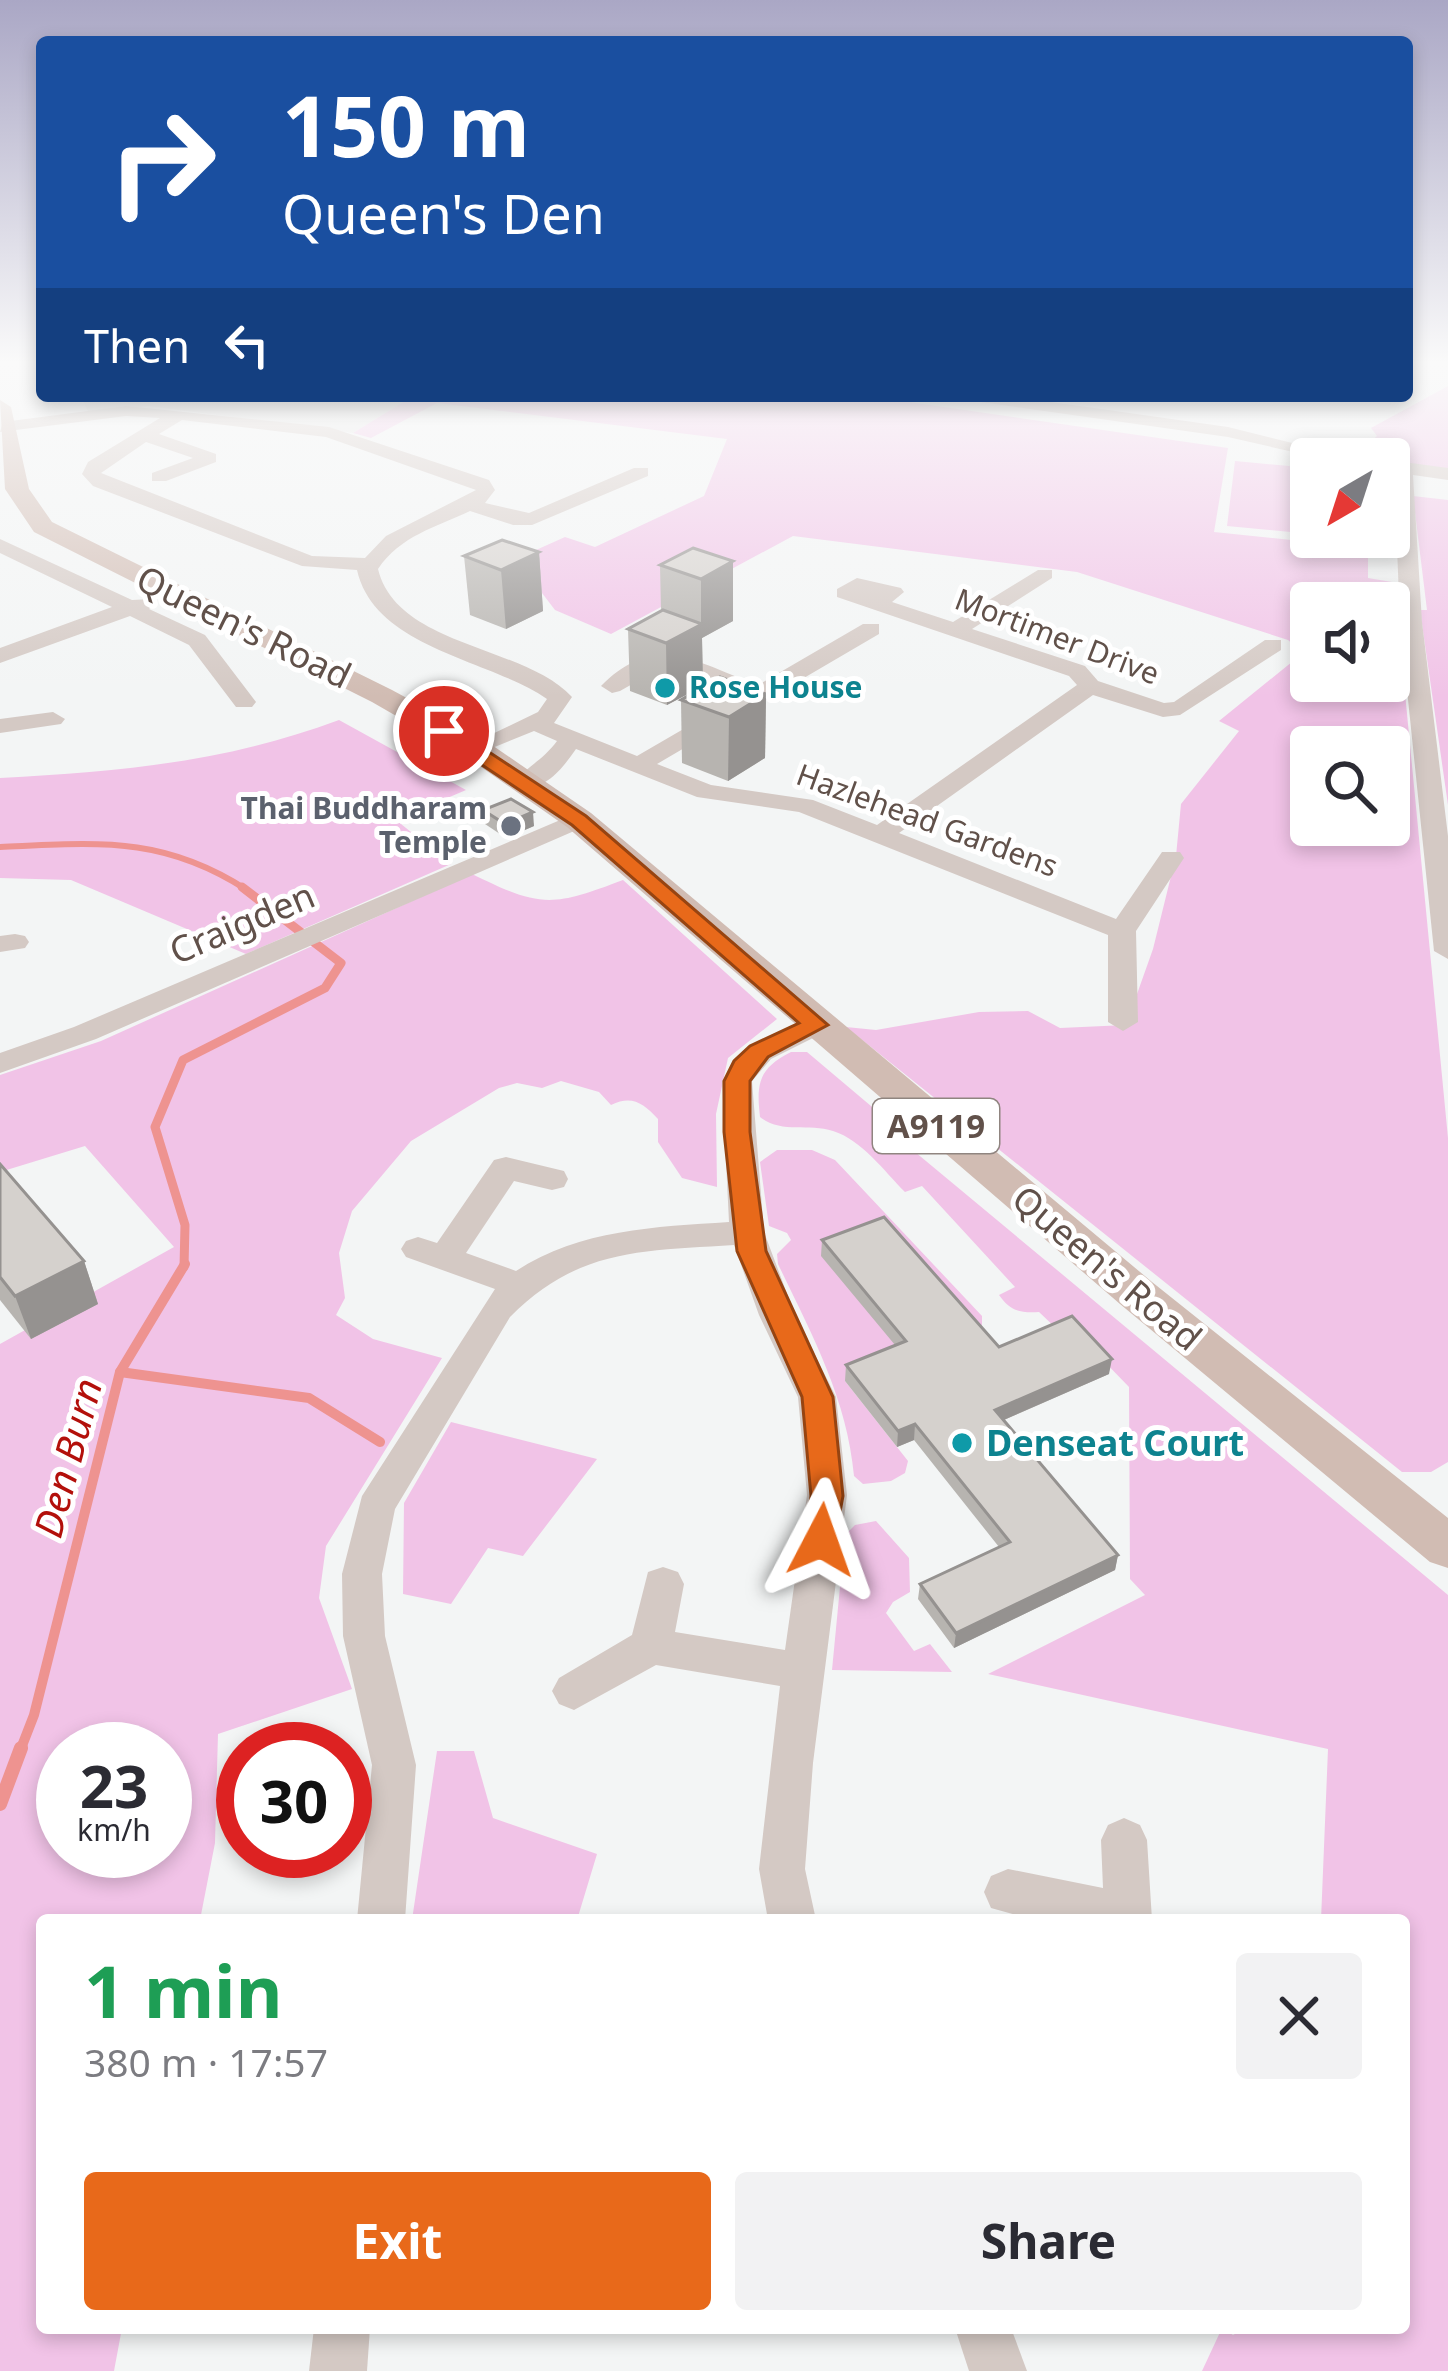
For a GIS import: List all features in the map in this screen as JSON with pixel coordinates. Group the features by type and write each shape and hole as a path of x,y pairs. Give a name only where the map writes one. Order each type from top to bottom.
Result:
{"main road":[{"name":"Queen's Road","path":"13,476 32,518 56,535 316,661 475,748 579,820 816,1025 1445,1539"}],"street":[{"path":"95,476 309,562 369,565"},
{"path":"458,476 486,490 469,504 379,550 369,565 367,588 386,610 556,692 560,703 534,723 475,748"},
{"path":"469,504 513,519 532,519 633,476"},
{"name":"Queen's Road","path":"0,544 197,640 240,696 208,698"},
{"path":"1405,558 1448,951"},
{"path":"955,630 1046,574"},
{"path":"0,656 174,592"},
{"name":"Mortimer Drive","path":"759,693 883,616 955,630 1077,671 1090,686 1172,710 1273,645"},
{"path":"612,686 662,658 759,693"},
{"path":"880,835 1090,686"},
{"path":"638,765 759,693"},
{"path":"0,725 53,719"},
{"name":"Hazlehead Gardens","path":"534,723 706,792 788,801 1122,931"},
{"path":"526,782 551,767 571,739"},
{"name":"Craigden","path":"0,1064 85,1033 579,820"},
{"path":"1123,1022 1122,931 1171,858"},
{"path":"791,1914 782,1869 827,1496 817,1397 777,1315 747,1232 737,1081 743,1066 759,1051 816,1025"},
{"path":"517,1284 433,1252 506,1168 552,1180"},
{"path":"382,1914 394,1766 364,1636 362,1574 376,1507 496,1308 517,1284 560,1256 597,1247 747,1232"},
{"path":"651,1646 663,1584"},
{"path":"574,1691 651,1646 805,1672"},
{"path":"1124,1840 1128,1914"},
{"path":"1008,1892 1110,1914"},
{"path":"338,2371 341,2334"},
{"path":"984,2334 998,2371"}],"shaded area":[{"path":"712,476 1223,476 1214,532 1290,540 1290,558 1368,558 1368,578 1392,582 1290,582 1290,642 1077,572 793,536 611,634 555,610 516,559 565,537 595,547 704,496"},
{"path":"1233,476 1290,476 1290,532 1227,526"},
{"path":"1413,496 1448,500 1448,805 1420,610 1427,610"},
{"path":"1290,664 1290,702 1406,702 1408,726 1290,726 1290,846 1410,846 1410,745 1448,1138 1448,1462 1431,1472 1402,1472 846,1027 876,1030 979,1012 1028,1011 1060,1028 1126,1025 1153,949 1176,856 1181,804 1239,731 1219,721"},
{"path":"339,720 466,790 396,820 451,864 246,954 71,880 0,878 0,778 212,755"},
{"path":"472,874 515,893 547,900 623,880 777,1019 728,1058 716,1114 717,1187 682,1178 658,1142 658,1119 642,1105 625,1101 611,1105 599,1092 561,1081 542,1088 517,1083 499,1088 411,1141 352,1211 339,1253 345,1298 336,1315 373,1339 442,1358 326,1546 319,1598 352,1689 254,1722 216,1722 215,1843 201,1914 36,1914 36,2334 121,2334 114,2371 0,2371 0,1344 174,1247 85,1146 0,1172 0,1075 101,1041"},
{"path":"791,1052 807,1052 884,1117 879,1122 1448,1595 1448,2371 1202,2371 1219,2334 1410,2334 1410,1914 1321,1914 1328,1749 988,1674 1145,1595 1130,1579 1129,1387 1070,1326 1059,1331 1039,1312 1007,1305 999,1295 1015,1287 922,1186 905,1192 844,1135 777,1125 760,1117 762,1078 772,1064"},
{"path":"777,1150 812,1150 835,1160 982,1316 982,1325 972,1333 845,1381 908,1461 905,1473 891,1481 863,1484 854,1476 836,1393 778,1264 777,1254 791,1240 787,1233 769,1226 760,1162"},
{"path":"451,1422 597,1459 523,1556 488,1548 451,1604 403,1594 404,1503"},
{"path":"876,1521 909,1558 910,1592 893,1602 886,1613 914,1651 930,1644 952,1672 832,1670 845,1535 855,1525"},
{"path":"437,1751 474,1751 493,1818 597,1854 579,1914 413,1914"}],"building":[{"path":"502,540 539,552 501,570 464,556"},
{"path":"693,548 733,561 701,579 660,565"},
{"path":"663,610 702,624 666,643 628,629"},
{"path":"720,677 766,694 729,717 681,700"},
{"path":"511,799 533,812 505,824 483,810"},
{"path":"0,1164 84,1261 15,1296 0,1277"},
{"name":"Denseat Court","path":"884,1217 999,1347 1072,1316 1112,1359 995,1410 1118,1555 956,1633 920,1584 1010,1542 915,1424 898,1431 846,1365 906,1341 822,1240"}],"waterway":[{"path":"0,847 128,846 186,860 243,887"},
{"name":"Den Burn","path":"184,1266 185,1225 155,1127 183,1060 325,988 341,963 243,887"},
{"name":"Den Burn","path":"243,887 247,890"},
{"name":"Den Burn","path":"120,1372 184,1266"},
{"name":"Den Burn","path":"20,1751 34,1715 120,1372"},
{"path":"120,1372 309,1398 380,1442"},
{"name":"Den Burn","path":"0,1804 21,1748"}],"place":[{"name":"Rose House","path":"665,688"},
{"name":"Thai Buddharam Temple","path":"511,826"},
{"name":"Denseat Court","path":"962,1443"}],"route":[{"path":"444,731 579,820 816,1025 759,1051 743,1066 737,1081 737,1132 752,1251 817,1397 827,1496 821,1540"}]}
